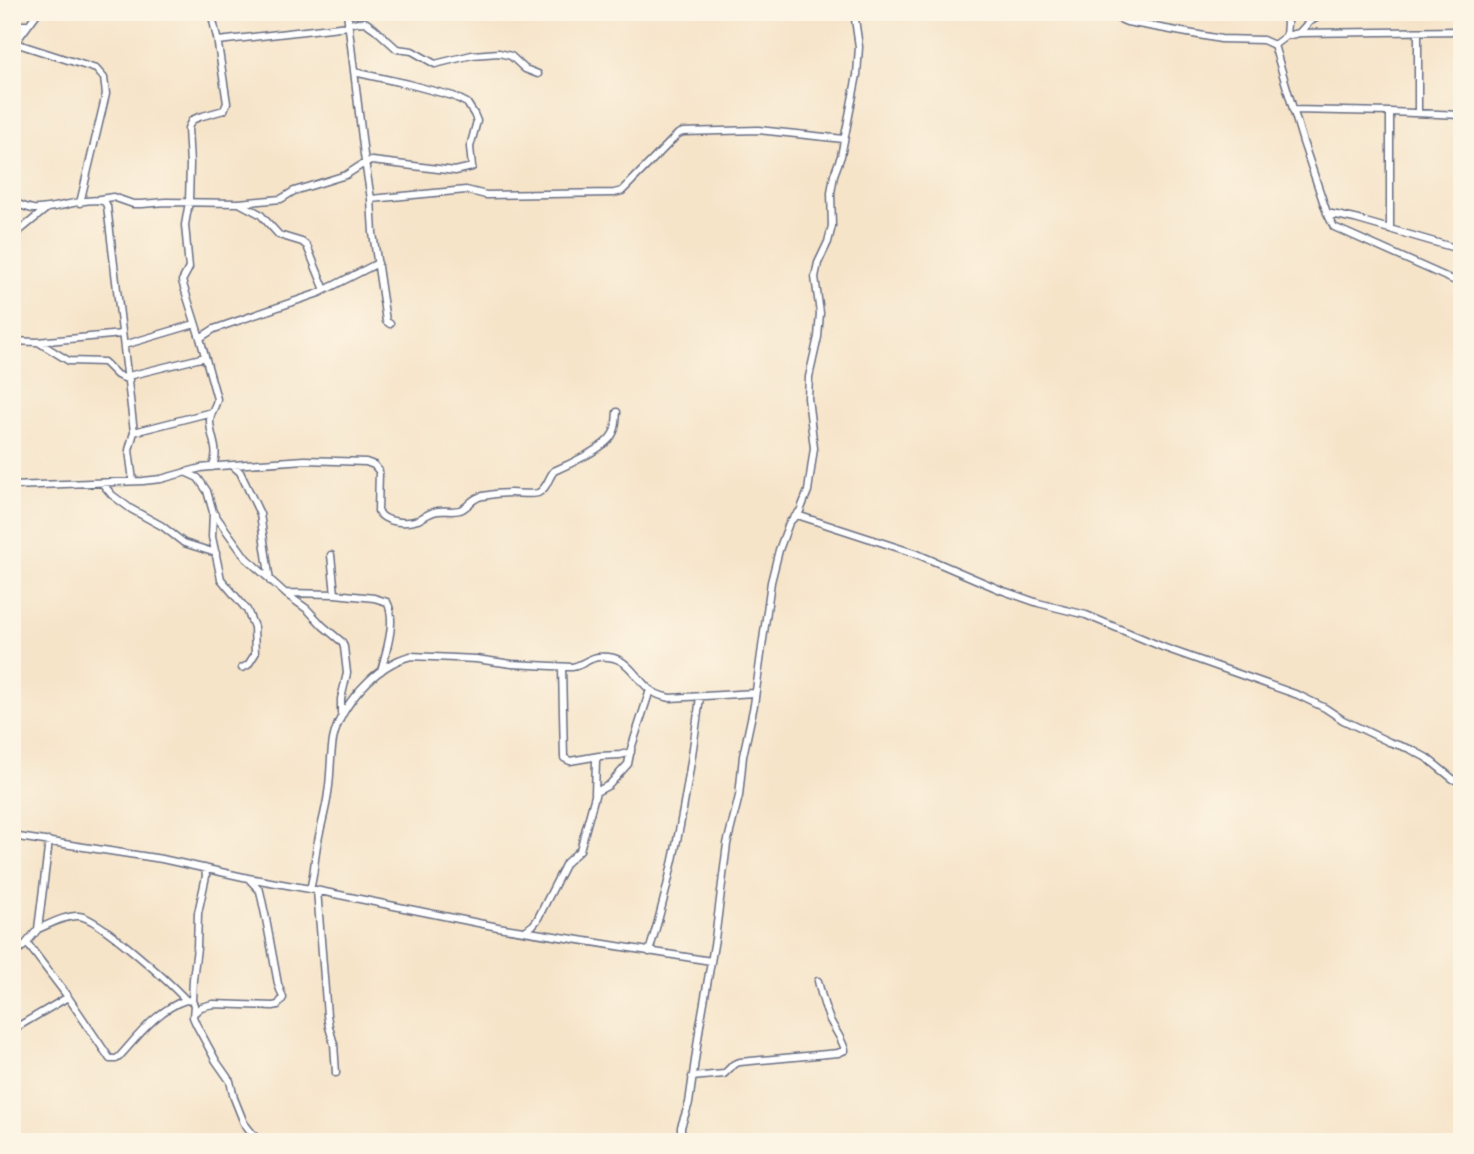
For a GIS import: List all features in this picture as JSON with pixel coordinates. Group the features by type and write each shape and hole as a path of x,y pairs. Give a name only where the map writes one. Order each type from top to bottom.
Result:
{"street":[{"path":"38,12 13,45 96,69 104,78 106,94 80,203"},
{"path":"211,12 227,103 224,110 192,120 188,128 189,202 185,225 189,268 182,285 217,399 209,419 216,457 212,467"},
{"path":"347,12 372,199 373,233 386,321 390,324"},
{"path":"681,1142 681,1127 689,1103 722,894 727,844 739,796 771,582 789,523 802,508 808,491 814,448 808,398 809,377 820,313 816,277 818,263 832,226 831,193 858,75 859,47 854,12"},
{"path":"1103,12 1127,22 1221,39 1263,40 1274,45 1331,223 1339,231 1461,284 1462,260"},
{"path":"1285,12 1286,36"},
{"path":"1299,33 1309,22 1327,12"},
{"path":"218,41 365,22 400,51 412,51 435,64 472,55 499,53 511,56 526,69 538,74"},
{"path":"12,25 28,25"},
{"path":"1274,45 1286,36 1299,33 1462,32"},
{"path":"1418,33 1418,113"},
{"path":"12,202 35,209 113,197 133,204 239,203 281,199 293,191 346,175 366,162 380,161 455,171 470,169 473,165 470,147 477,121 467,103 453,96 354,72"},
{"path":"1293,110 1461,116 1462,229"},
{"path":"1390,112 1390,230"},
{"path":"372,199 466,190 486,195 614,193 622,191 683,132 758,130 844,139"},
{"path":"100,199 108,210 128,378 134,432 129,450 133,481"},
{"path":"239,203 260,214 279,235 307,246 325,290"},
{"path":"12,237 48,208"},
{"path":"1327,213 1462,250"},
{"path":"200,338 214,329 325,290 378,262"},
{"path":"124,345 195,324"},
{"path":"12,341 37,342 122,334"},
{"path":"37,342 69,361 104,362 117,375 128,378 205,357"},
{"path":"134,432 212,412"},
{"path":"12,486 161,479 201,468 230,465 305,460 366,462 374,464 379,471 380,515 386,519 413,521 437,511 460,510 477,497 506,493 532,494 541,491 550,474 611,438 617,412"},
{"path":"230,465 240,472 259,509 270,581"},
{"path":"185,472 194,475 203,484 210,499 213,512 212,533 221,579 247,610 254,627 254,654 248,665 242,668"},
{"path":"102,483 112,495 131,509 162,526 184,543 216,553"},
{"path":"213,512 246,558 342,642 347,673 341,699 341,718"},
{"path":"797,515 862,534 1001,590 1086,615 1165,648 1313,701 1343,720 1427,758 1462,783"},
{"path":"331,555 335,594"},
{"path":"285,593 335,594 387,602 391,610 390,632 381,671"},
{"path":"337,1073 327,1015 313,889 317,842 327,805 333,740 341,718 357,692 381,671 411,656 562,667 577,667 596,657 613,659 629,666 650,690 670,698 755,693"},
{"path":"562,667 564,758 570,761 631,752"},
{"path":"595,794 609,785 628,764 650,690"},
{"path":"649,951 681,828 700,696"},
{"path":"525,931 537,920 566,863 580,850 595,794 598,756"},
{"path":"12,836 162,859 525,931 711,961"},
{"path":"38,929 49,841"},
{"path":"189,1000 205,868"},
{"path":"194,1013 201,1007 213,1004 273,1006 278,1005 283,998 260,891 248,878"},
{"path":"12,954 27,943 38,929 79,915 88,918 130,949 189,1000 196,1024 230,1081 244,1123 259,1142"},
{"path":"27,943 68,997 108,1057 113,1060 175,1003 189,1000"},
{"path":"692,1077 724,1074 740,1062 845,1050 822,1000 818,981"},
{"path":"12,1030 68,997"}]}
